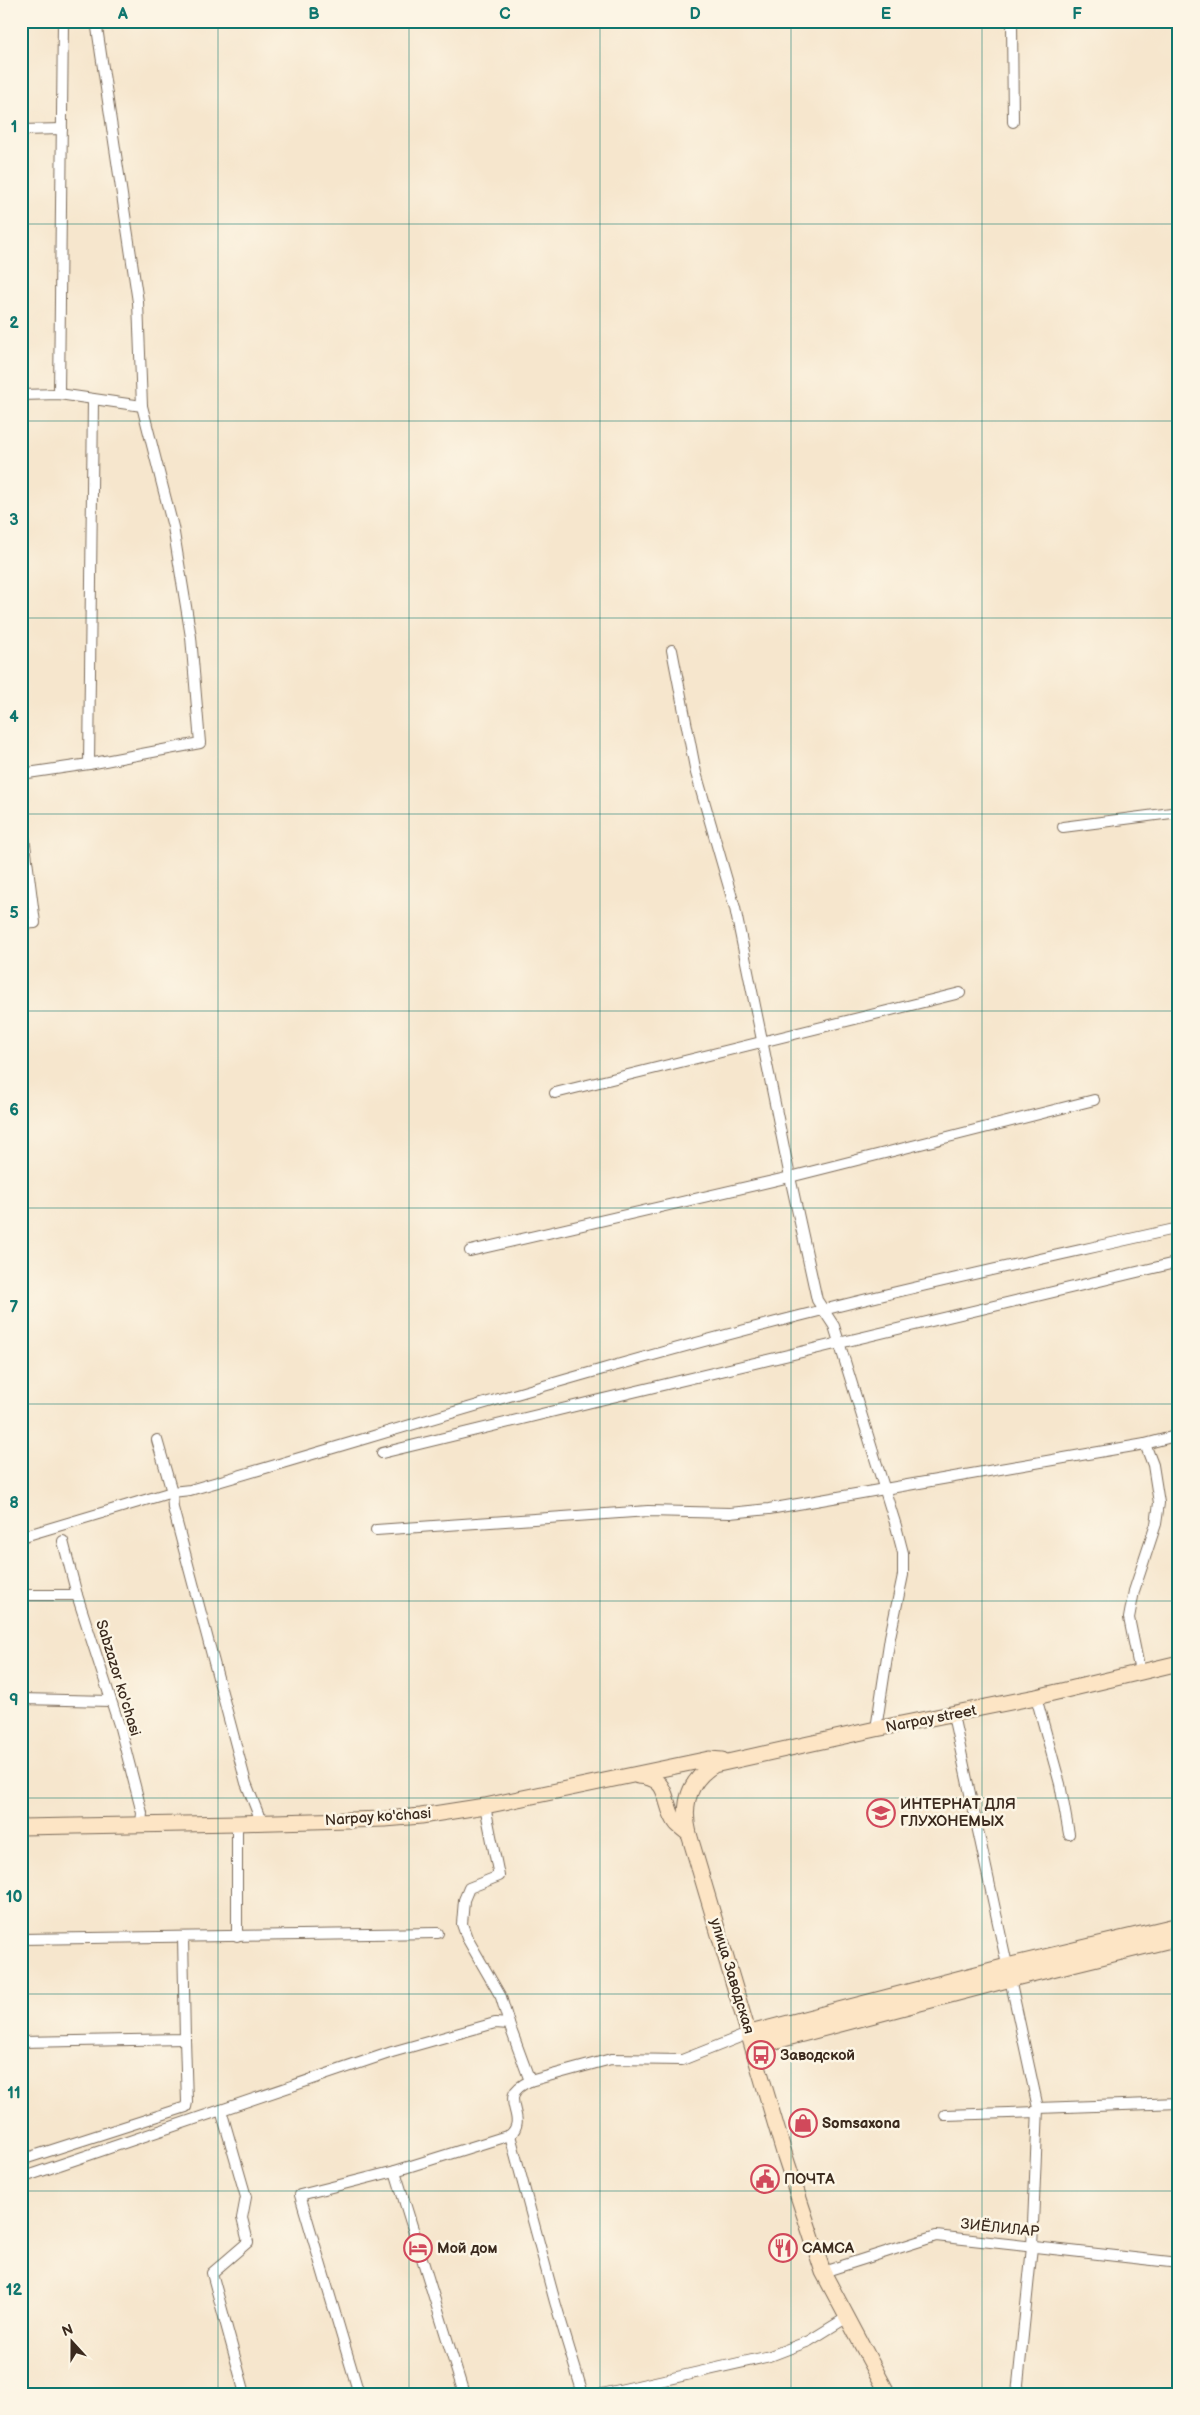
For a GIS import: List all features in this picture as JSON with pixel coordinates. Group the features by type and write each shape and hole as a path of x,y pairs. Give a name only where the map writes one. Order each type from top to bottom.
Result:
{"street":[{"path":"59,394 63,21"},
{"path":"21,774 90,764 200,742 191,637 173,527 142,406 138,302 96,21"},
{"path":"1012,21 1013,122"},
{"path":"21,130 62,129"},
{"path":"21,395 59,394 142,406"},
{"path":"90,764 92,399"},
{"path":"672,650 696,773 735,908 817,1300 834,1326 903,1553 904,1575 890,1637 876,1729"},
{"path":"1064,827 1179,812"},
{"path":"21,813 24,855 36,923 21,924"},
{"path":"555,1093 960,993"},
{"path":"470,1252 790,1177 1094,1100"},
{"path":"21,1537 172,1492 190,1490 336,1448 504,1396 824,1309 1179,1228"},
{"path":"382,1453 645,1388 840,1344 1179,1262"},
{"path":"376,1530 648,1511 730,1513 770,1510 1144,1444 1179,1435"},
{"path":"157,1440 172,1492 173,1508 246,1783 258,1816 267,1822"},
{"path":"1140,1672 1129,1618 1134,1591 1156,1524 1159,1503 1153,1466 1144,1444"},
{"name":"Sabzazor ko'chasi","path":"63,1542 77,1595 120,1728 142,1813 141,1824"},
{"path":"21,1595 77,1595"},
{"name":"Narpay street","path":"693,1787 702,1772 714,1765 728,1761 1036,1697 1179,1663"},
{"path":"1036,1697 1060,1784 1069,1834"},
{"path":"21,1699 110,1701"},
{"path":"953,1715 1038,2110 1032,2246 1017,2394"},
{"name":"Narpay ko'chasi","path":"21,1827 385,1819 485,1806 708,1759 728,1761"},
{"name":"улица Заводская","path":"627,1776 650,1777 657,1781 676,1823 689,1834"},
{"name":"улица Заводская","path":"693,1787 685,1816 689,1834 752,2040 785,2156 823,2272 888,2394"},
{"path":"485,1806 499,1876 469,1888 464,1900 462,1924 467,1938 501,1997 530,2082"},
{"path":"237,1823 237,1937"},
{"path":"359,2394 300,2195 395,2171 510,2135 516,2130 518,2123 512,2101 514,2093 517,2087 530,2082 611,2059 682,2060 1179,1925"},
{"path":"21,1939 438,1933"},
{"path":"21,2160 186,2107 188,2102 183,1937"},
{"path":"1009,1972 1179,1938"},
{"path":"21,2178 392,2052 495,2023 509,2024"},
{"path":"21,2042 185,2039"},
{"path":"945,2116 1179,2103"},
{"path":"221,2110 246,2197 242,2218 248,2242 212,2273 245,2394"},
{"path":"510,2135 555,2302 583,2394"},
{"path":"395,2171 464,2394"},
{"name":"ЗИЁЛИЛАР","path":"823,2272 936,2236 1179,2263"},
{"path":"602,2394 770,2356 809,2341 846,2318"}],"place":[{"name":"ИНТЕРНАТ ДЛЯ ГЛУХОНЕМЫХ","path":"881,1813"},
{"name":"Заводской","path":"761,2055"},
{"name":"Somsaxona","path":"803,2123"},
{"name":"ПОЧТА","path":"765,2179"},
{"name":"Мой дом","path":"418,2248"},
{"name":"САМСА","path":"783,2248"}]}
